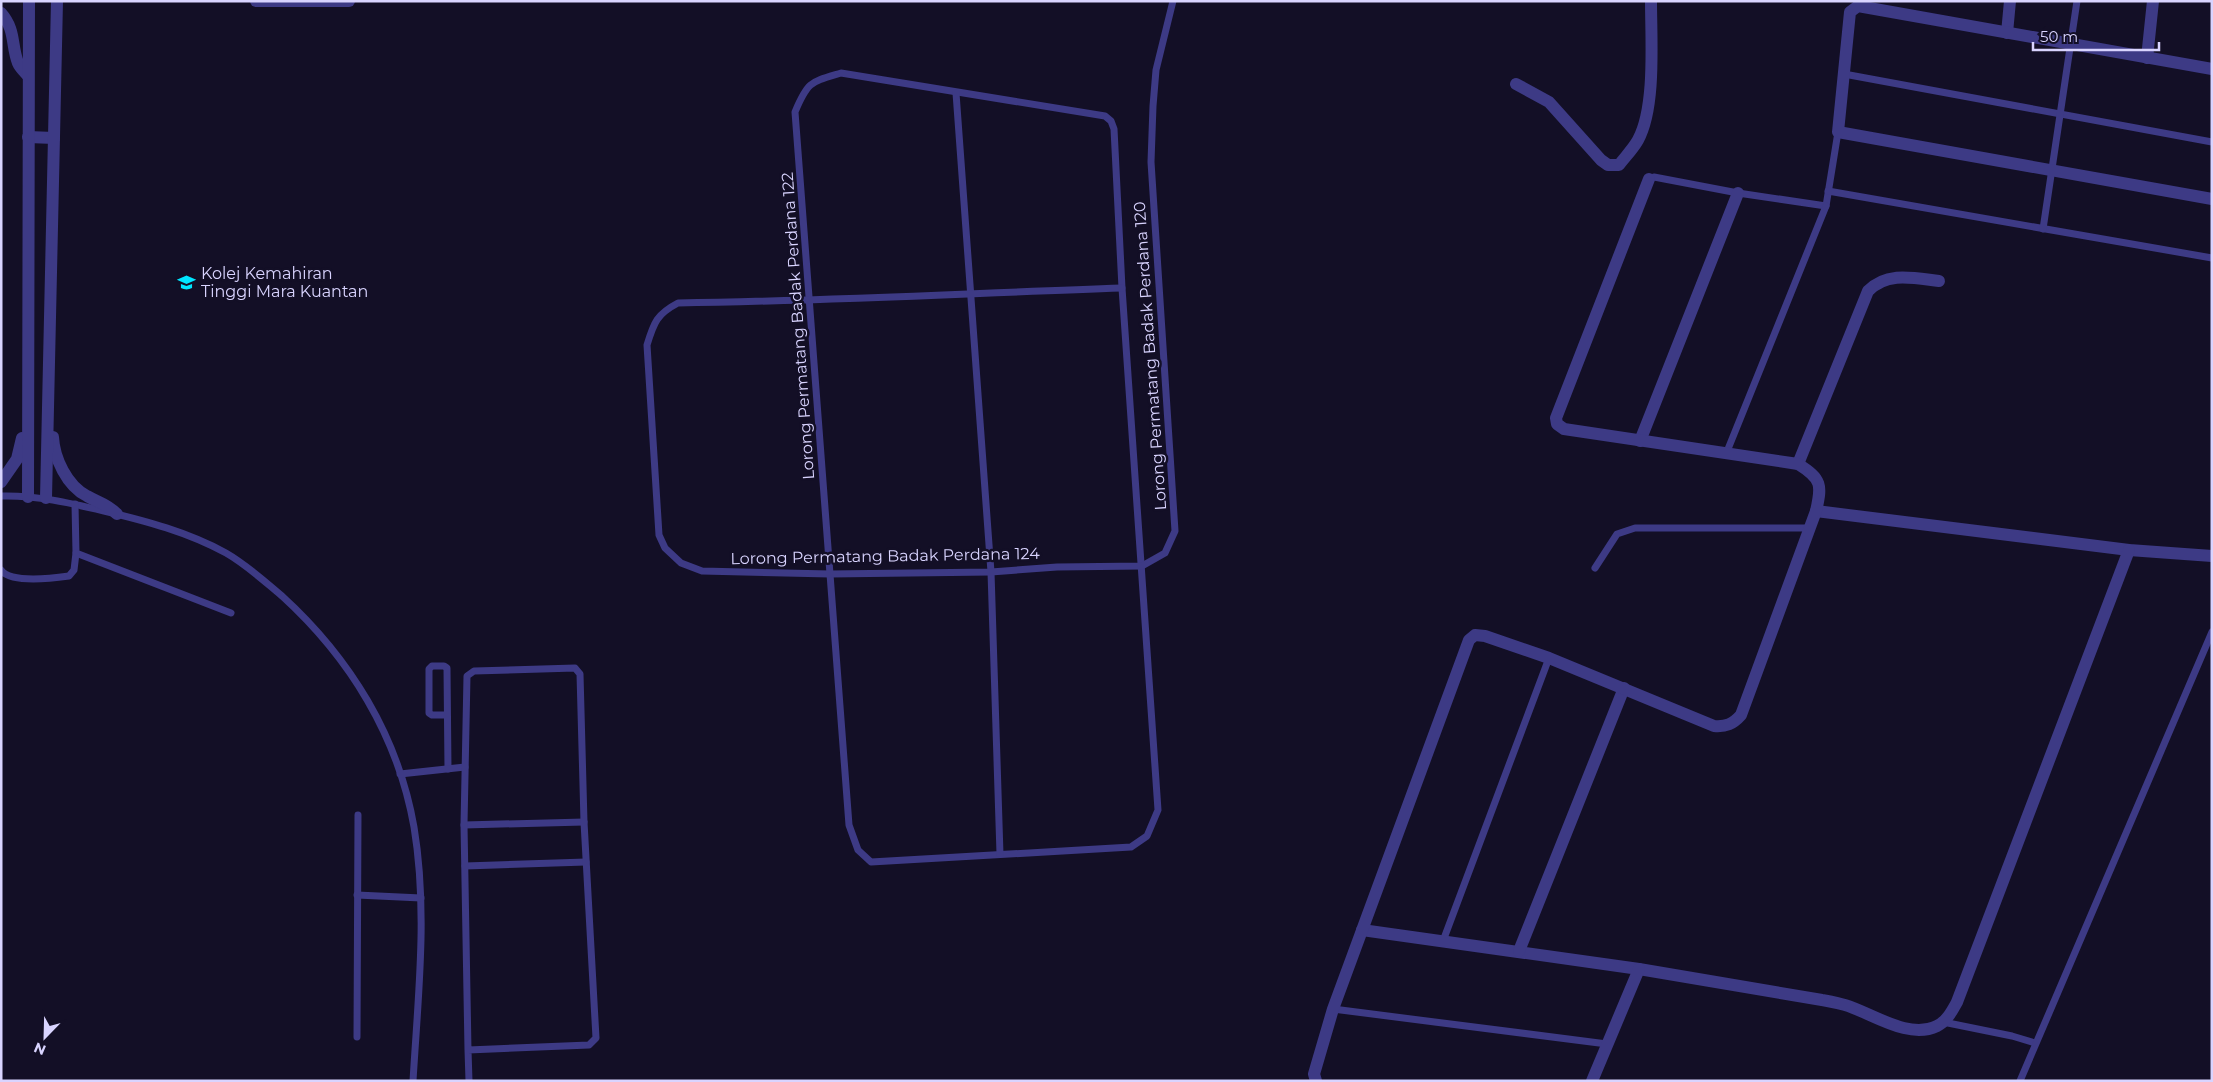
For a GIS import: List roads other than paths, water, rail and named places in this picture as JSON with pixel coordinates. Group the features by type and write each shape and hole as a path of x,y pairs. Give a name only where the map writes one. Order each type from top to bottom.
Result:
{"street":[{"path":"28,497 29,1"},
{"path":"46,498 57,1 64,1"},
{"path":"256,1 349,2"},
{"path":"1516,84 1549,102 1601,160 1608,165 1619,165 1638,140 1645,123 1650,96 1652,1"},
{"path":"2007,33 2010,1"},
{"path":"2147,58 2153,1"},
{"path":"2212,69 2072,46 1858,6 1850,12 1838,132 2052,172 2212,199"},
{"path":"1,13 8,22 15,39 18,64 28,76"},
{"path":"28,137 54,138"},
{"path":"1316,1081 1314,1074 1333,1009 1469,640 1475,636 1485,636 1549,658 1714,726 1725,726 1734,723 1741,715 1816,511 1821,490 1819,481 1812,472 1798,464 1564,429 1557,424 1556,418 1649,179"},
{"path":"1640,441 1738,192"},
{"path":"1798,464 1868,291 1885,278 1901,277 1938,281"},
{"path":"1,482 12,468 20,451 23,424 28,419"},
{"path":"48,421 52,428 55,452 68,479 85,496 108,504 117,514"},
{"path":"1816,511 2129,550 2212,556"},
{"path":"1362,930 1639,969 1845,1005 1906,1028 1922,1029 1937,1026 1949,1016 1957,1002 2129,550"},
{"path":"1519,951 1624,688"},
{"path":"1592,1081 1639,969"}],"lane":[{"name":"Lorong Permatang Badak Perdana 120","path":"1142,566 1166,553 1175,531 1152,162 1156,70 1172,1"},
{"path":"2043,230 2078,1"},
{"name":"Lorong Permatang Badak Perdana 122","path":"841,73 956,93 1105,116 1111,121 1114,128 1122,288 1158,810 1147,836 1131,847 871,862 858,850 849,825 795,112 802,97 813,82 841,73"},
{"path":"1844,74 2212,142"},
{"path":"956,93 991,572 1000,854"},
{"path":"1726,454 1826,206 1838,132"},
{"path":"1649,179 1654,176 1826,206"},
{"path":"1828,191 2212,258"},
{"path":"810,301 1122,288"},
{"name":"Lorong Permatang Badak Perdana 124","path":"810,301 678,303 662,311 652,329 646,345 659,535 665,548 681,563 702,571 830,574 991,572 1056,567 1142,566"},
{"path":"1,496 46,498 75,504 165,527 196,538 226,553 254,572 299,612 340,659 371,704 388,738 400,774 413,825 422,934 413,1081"},
{"path":"1,570 7,576 28,578 54,579 70,576 74,570 76,553 75,504"},
{"path":"1595,568 1617,534 1635,528 1810,528"},
{"path":"76,553 231,613"},
{"path":"2020,1081 2212,632"},
{"path":"1443,941 1549,658"},
{"path":"447,715 432,715 429,713 429,668 432,666 444,666 447,668 448,768"},
{"path":"468,1050 590,1046 596,1038 584,822 580,674 575,668 568,666 470,673 466,676 464,824 468,1050 469,1081"},
{"path":"400,774 465,767"},
{"path":"358,815 358,1037"},
{"path":"464,824 584,822"},
{"path":"465,866 586,862"},
{"path":"357,895 420,898"},
{"path":"1333,1009 1607,1044"},
{"path":"1942,1021 2012,1036 2035,1043"}],"place":[{"name":"Kolej Kemahiran Tinggi Mara Kuantan","path":"187,282"}]}
